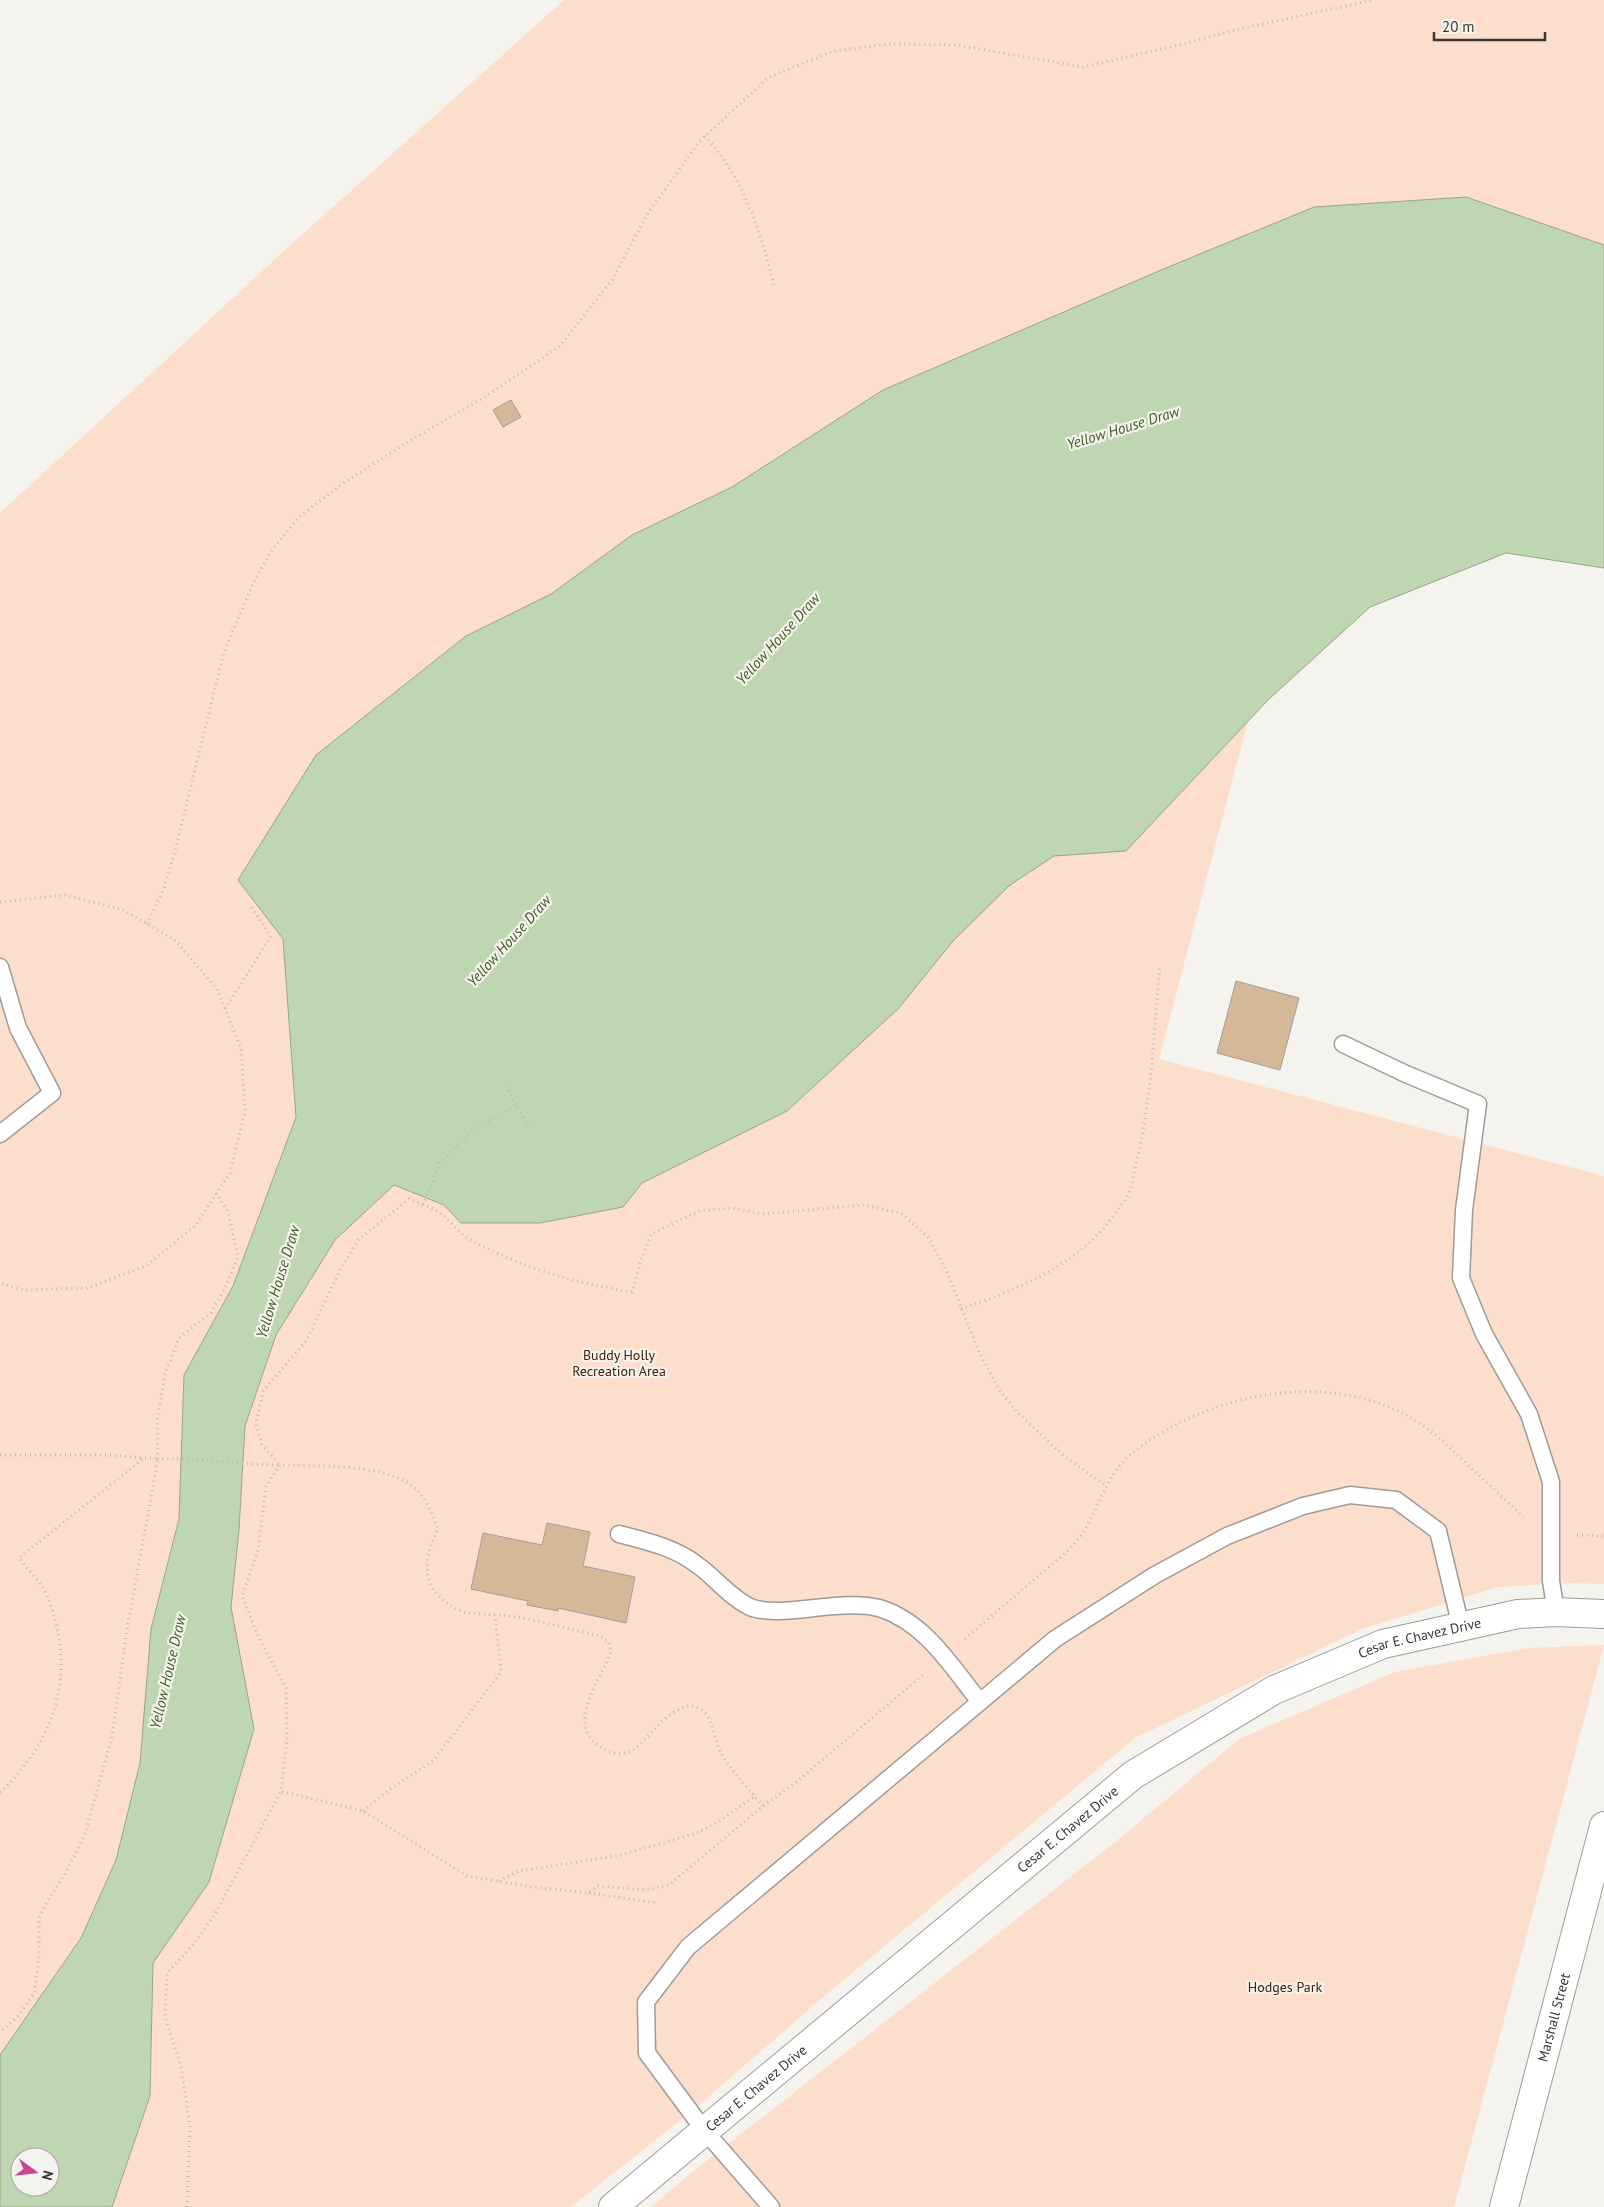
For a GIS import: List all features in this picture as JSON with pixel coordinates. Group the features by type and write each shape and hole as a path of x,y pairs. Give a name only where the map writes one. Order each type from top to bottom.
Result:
{"street":[{"name":"Cesar E. Chavez Drive","path":"613,2207 1133,1775 1274,1690 1383,1644 1518,1614 1556,1612 1604,1614"},
{"name":"Marshall Street","path":"1504,2207 1604,1826"}],"lane":[{"path":"0,967 18,1028 52,1094 0,1134"},
{"path":"1343,1044 1406,1074 1478,1104 1464,1210 1462,1278 1484,1334 1529,1414 1551,1482 1551,1581 1556,1612"},
{"path":"771,2207 704,2130 647,2053 646,2002 688,1947 1055,1639 1155,1575 1227,1536 1303,1506 1350,1495 1396,1500 1438,1531 1461,1627"},
{"path":"619,1534 667,1548 696,1564 722,1587 751,1607 780,1611 840,1606 878,1608 913,1624 944,1657 980,1702"}],"path":[{"path":"147,924 164,888 175,852 224,652 252,586 271,551 299,517 342,484 409,441 486,396 560,346 612,280 648,213 705,136 769,77 834,51 889,44 956,45 1083,67 1184,44 1239,29 1373,0"},
{"path":"705,136 722,154 740,184 757,224 774,285"},
{"path":"0,902 65,895 124,910 176,941 217,989 241,1048 245,1111 230,1173 195,1226 146,1266 87,1288 24,1290 0,1283"},
{"path":"225,1009 271,936 251,907"},
{"path":"961,1309 1002,1295 1049,1271 1078,1253 1104,1229 1129,1194 1142,1141 1149,1091 1160,964"},
{"path":"506,1086 529,1128"},
{"path":"423,1205 440,1162 474,1129 517,1106"},
{"path":"0,2032 19,2016 35,1992 39,1954 39,1918 84,1837 112,1737 127,1629 158,1459 157,1422 165,1374 179,1338 211,1313 225,1288 238,1257 228,1212 216,1193"},
{"path":"280,1465 262,1445 256,1424 263,1391 306,1341 336,1279 358,1240 409,1199 438,1211 467,1237 505,1257 545,1273 581,1283 632,1292 640,1261 651,1234 700,1211 733,1208 762,1214 864,1204 901,1213 928,1237 947,1272 979,1352 1000,1391 1018,1413 1064,1456 1105,1485"},
{"path":"588,1892 598,1886 646,1890 668,1885 763,1806 794,1784 1077,1542 1096,1507 1105,1485 1128,1456 1172,1426 1205,1412 1268,1393 1345,1394 1384,1404 1416,1420 1444,1441 1538,1534 1552,1534"},
{"path":"0,1455 108,1455 158,1459 175,1458 253,1465 368,1471 401,1478 418,1491 427,1504 438,1528 428,1550 426,1568 429,1582 434,1592 455,1609 517,1616 600,1636 609,1642 610,1652 583,1720 588,1734 596,1744 611,1753 623,1755 633,1752 671,1713 690,1705 698,1707 707,1716 722,1755 763,1806"},
{"path":"0,1792 8,1786 34,1754 50,1724 60,1690 62,1652 48,1596 19,1558 145,1458"},
{"path":"188,2207 190,2126 181,2066 165,2017 167,1973 193,1945 215,1914 280,1791 287,1740 286,1688 258,1636 242,1596 258,1550 266,1486 280,1465"},
{"path":"364,1811 390,1789 433,1761 501,1672 495,1615"},
{"path":"280,1791 364,1811 467,1876 657,1903"},
{"path":"499,1881 519,1871 617,1856 697,1833 721,1820 755,1796"}],"green space":[{"name":"Buddy Holly Recreation Area","path":"564,0 1604,0 1604,568 1506,553 1370,607 1268,700 1248,721 1159,1059 1604,1176 1604,1584 1572,1583 1498,1587 1362,1629 1135,1738 822,1998 691,2112 571,2207 0,2207 0,513 285,250"},
{"name":"Hodges Park","path":"1604,1645 1454,2207 651,2207 691,2173 1114,1843 1239,1739 1395,1672 1529,1648"}],"water":[{"name":"Yellow House Draw","path":"1466,197 1604,245 1604,568 1506,553 1370,607 1268,700 1126,851 1054,856 1010,885 953,941 898,1009 787,1111 642,1183 623,1207 540,1223 461,1223 444,1205 394,1185 335,1240 276,1335 245,1426 239,1530 231,1607 254,1729 209,1882 153,1963 150,2096 112,2207 0,2207 0,2055 81,1938 116,1860 140,1763 151,1629 179,1519 184,1375 233,1286 296,1117 283,939 238,880 316,755 466,636 551,594 632,535 732,487 883,390 1161,270 1314,207"}],"building":[{"path":"511,400 521,417 503,427 493,410"},
{"path":"1236,981 1299,998 1280,1070 1217,1053"},
{"path":"547,1523 590,1532 583,1566 635,1577 626,1623 558,1608 558,1611 527,1605 528,1601 471,1589 483,1533 542,1545"}]}
